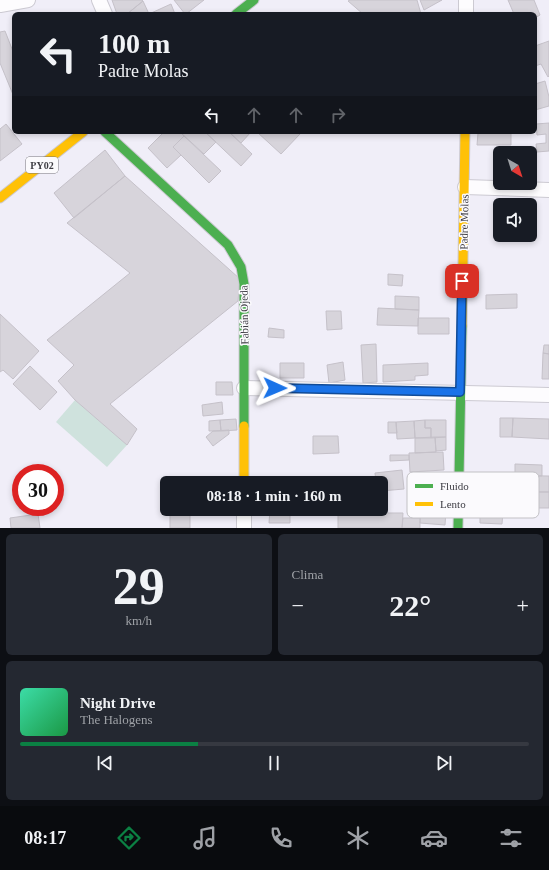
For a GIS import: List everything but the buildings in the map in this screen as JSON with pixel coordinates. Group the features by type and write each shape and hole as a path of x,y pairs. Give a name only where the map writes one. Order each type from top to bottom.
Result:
{"street":[{"path":"0,5 28,0"},
{"path":"99,0 104,12"},
{"path":"239,12 254,0"},
{"path":"466,0 466,12"},
{"name":"PY02","path":"0,198 80,134"},
{"name":"Fabián Ojeda","path":"107,134 228,244 241,267 244,284 244,476"},
{"name":"Padre Molas","path":"459,472 465,134"},
{"path":"465,187 549,190"},
{"path":"244,388 549,395"},
{"path":"244,516 244,528"},
{"name":"Padre Molas","path":"458,518 458,528"}],"shaded area":[{"path":"75,400 127,445 107,467 56,422"}],"traffic: fast":[{"path":"239,12 254,0"},
{"path":"107,134 228,245 241,267 244,284 244,426"},
{"path":"459,472 462,326"},
{"path":"458,518 458,528"}],"traffic: slow":[{"path":"0,198 80,134"},
{"path":"462,326 465,134"},
{"path":"244,426 244,476"}],"route":[{"path":"275,388 460,392 462,281"}]}
